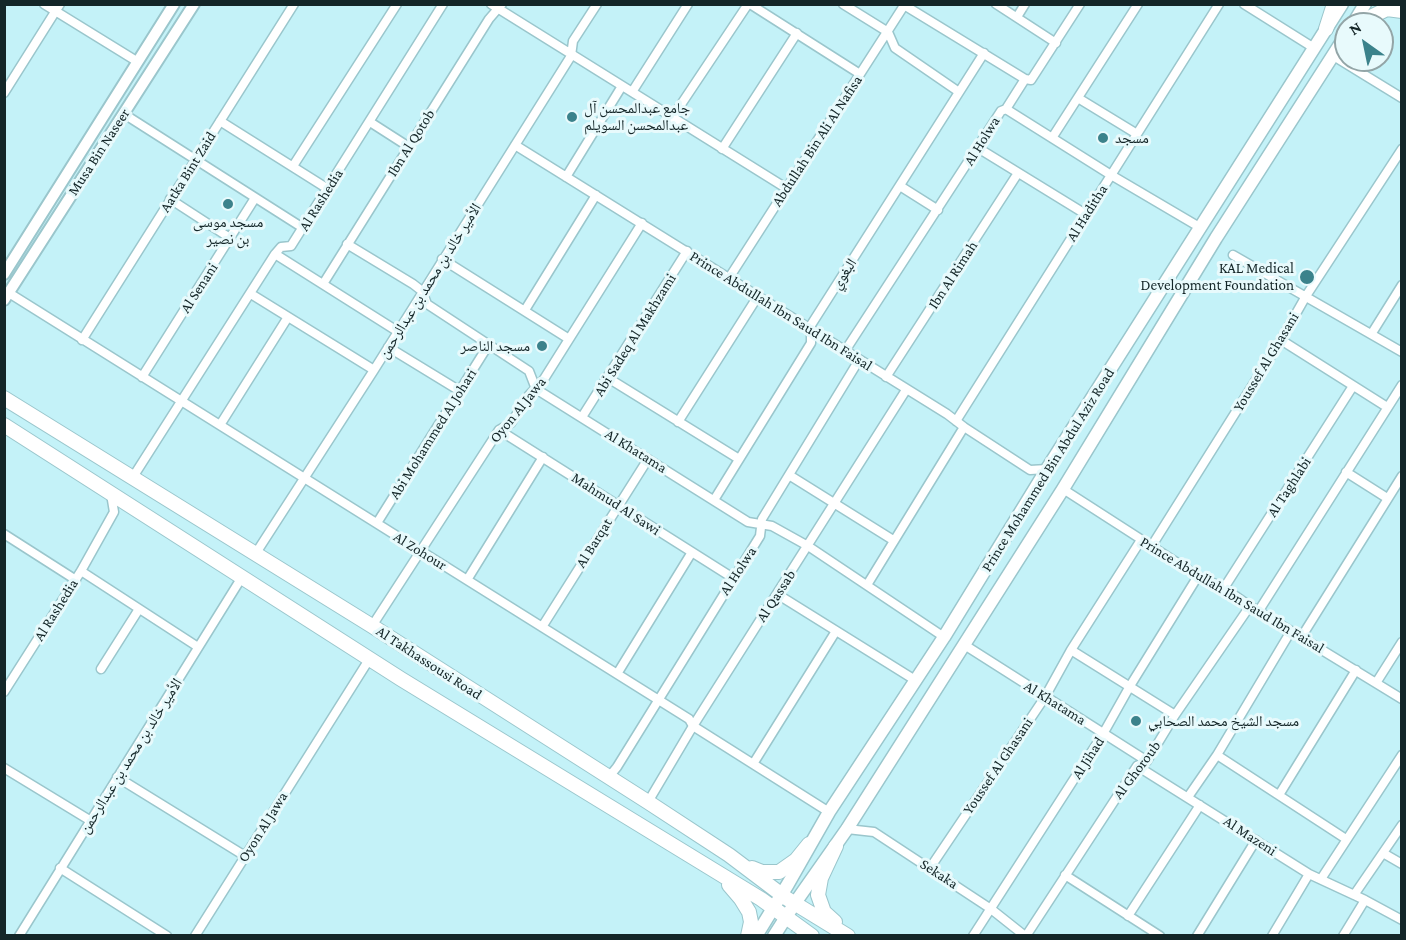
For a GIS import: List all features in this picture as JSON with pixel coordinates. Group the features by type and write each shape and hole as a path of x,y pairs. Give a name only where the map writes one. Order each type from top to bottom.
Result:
{"main road":[{"path":"1326,29 1334,4"},
{"name":"Prince Mohammed Bin Abdul Aziz Road","path":"756,936 829,812 944,637 1047,469 1342,4"},
{"path":"1380,12 1387,9 1401,11"},
{"name":"Prince Mohammed Bin Abdul Aziz Road","path":"774,936 847,829 1063,489 1204,258 1334,52"},
{"name":"Al Takhassousi Road","path":"4,398 372,626 648,802 729,855 781,894 849,936"},
{"name":"Al Takhassousi Road","path":"4,426 370,658 746,890 812,936"},
{"path":"729,855 755,870 772,873 779,872 796,860 810,844"},
{"path":"810,844 802,875 805,879 825,859"},
{"path":"836,846 821,878 818,895 824,912 849,936"},
{"path":"719,875 747,908 751,922 748,936"},
{"path":"746,890 774,897 775,893 759,878"}],"street":[{"path":"44,4 58,8 138,62"},
{"path":"4,274 174,4"},
{"name":"Musa Bin Naseer","path":"7,296 194,4"},
{"name":"Aatka Bint Zaid","path":"82,340 294,4"},
{"path":"293,166 397,4"},
{"name":"Al Rashedia","path":"133,477 275,254 281,248 291,246 303,228 443,4"},
{"name":"الأمير خالد بن محمد بن عبدالرحمن","path":"256,554 571,56 573,41 597,4"},
{"path":"632,92 688,4"},
{"path":"672,118 749,4 860,74"},
{"path":"843,4 888,32 895,48 959,92"},
{"path":"996,4 1056,43"},
{"path":"1017,17 1025,4"},
{"name":"Al Holwa","path":"845,351 978,148 1025,79 1031,80 1080,4"},
{"path":"1052,138 1138,4"},
{"name":"Al Haditha","path":"956,420 1219,4"},
{"path":"1244,4 1314,48"},
{"path":"904,5 1025,79"},
{"name":"Abdullah Bin Ali Al Nafisa","path":"729,278 904,5"},
{"path":"497,6 571,56 786,189"},
{"name":"Ibn Al Qotob","path":"322,284 497,6"},
{"path":"4,93 58,8"},
{"path":"722,149 796,33"},
{"name":"البغوي","path":"714,500 811,343 811,325 984,52"},
{"path":"1332,55 1401,99"},
{"path":"566,177 622,86"},
{"path":"1078,98 1137,134"},
{"path":"1004,110 1201,228"},
{"path":"124,114 303,228"},
{"path":"220,121 328,189"},
{"path":"370,122 409,147"},
{"name":"Prince Abdullah Ibn Saud Ibn Faisal","path":"515,145 956,420 1030,470 1047,469"},
{"path":"978,148 1087,215"},
{"name":"Youssef Al Ghasani","path":"1151,547 1281,340 1306,296 1401,149"},
{"name":"Ibn Al Rimah","path":"886,377 1018,173"},
{"path":"900,186 938,210"},
{"path":"525,310 596,195"},
{"name":"Al Senani","path":"142,377 255,198"},
{"path":"170,199 230,238"},
{"name":"Oyon Al Jawa","path":"372,626 499,430 511,423 529,395 536,389 642,223"},
{"name":"Al Khatama","path":"347,244 413,284 422,291 427,304 529,371 536,389 748,522 772,526 808,546 944,637"},
{"name":"Abi Sadeq Al Makhzami","path":"582,417 687,251"},
{"path":"275,254 397,331"},
{"path":"1233,255 1372,333 1401,352"},
{"path":"442,259 569,339"},
{"path":"1372,333 1401,285"},
{"path":"250,294 374,370"},
{"name":"Al Zohour","path":"7,296 422,551 688,719 693,726 829,812"},
{"path":"678,422 758,296"},
{"path":"220,425 288,317"},
{"path":"1281,340 1387,407"},
{"name":"Abi Mohammed Al Johari","path":"377,523 489,344"},
{"path":"388,347 460,391"},
{"name":"Al Holwa","path":"608,778 760,536 762,519 859,360"},
{"path":"608,378 739,459"},
{"path":"1258,612 1401,385"},
{"name":"Al Taghlabi","path":"1224,588 1353,386"},
{"name":"Al Qassab","path":"648,802 693,726 906,390"},
{"path":"867,585 964,427"},
{"name":"Mahmud Al Sawi","path":"499,430 733,578"},
{"path":"467,580 543,457"},
{"name":"Al Barqat","path":"542,627 648,459"},
{"path":"1346,472 1387,498"},
{"path":"789,475 893,540"},
{"path":"1302,636 1401,476"},
{"name":"Prince Abdullah Ibn Saud Ibn Faisal","path":"1063,489 1151,547 1198,576 1224,588 1258,612 1302,636 1401,699"},
{"name":"Al Rashedia","path":"4,692 81,571 114,512 111,494"},
{"path":"4,534 76,579"},
{"name":"Youssef Al Ghasani","path":"930,868 1045,697 1071,650 1141,540"},
{"path":"617,674 692,552"},
{"path":"81,571 198,647"},
{"name":"Al Jihad","path":"973,936 1103,734 1198,576"},
{"name":"الأمير خالد بن محمد بن عبدالرحمن","path":"18,936 242,577"},
{"path":"777,594 915,680"},
{"name":"Al Ghoroub","path":"1025,936 1137,766 1147,761 1175,715 1250,606"},
{"path":"101,669 139,609"},
{"path":"753,764 836,631"},
{"path":"1188,797 1217,755 1291,631"},
{"path":"1376,683 1401,642"},
{"name":"Al Khatama","path":"963,644 1147,761"},
{"path":"1071,650 1175,715"},
{"name":"Oyon Al Jawa","path":"195,936 370,658"},
{"path":"1279,795 1356,669"},
{"path":"1217,755 1346,839"},
{"path":"1321,879 1401,755"},
{"name":"Al Mazeni","path":"1137,766 1309,874 1401,920"},
{"path":"4,768 91,821"},
{"path":"117,777 245,856"},
{"path":"1128,916 1200,805"},
{"path":"1354,895 1401,825"},
{"name":"Sekaka","path":"847,829 874,832 991,909 1025,936"},
{"path":"1197,936 1256,840"},
{"path":"1383,852 1401,864"},
{"path":"60,868 166,936"},
{"path":"1272,936 1309,874"},
{"path":"1065,875 1160,936"},
{"path":"1343,936 1369,902"}],"place":[{"name":"جامع عبدالمحسن آل عبدالمحسن السويلم","path":"572,117"},
{"name":"مسجد","path":"1103,138"},
{"name":"مسجد موسى بن نصير","path":"228,204"},
{"name":"KAL Medical Development Foundation","path":"1307,277"},
{"name":"مسجد الناصر","path":"542,346"},
{"name":"مسجد الشيخ محمد الصحابي","path":"1136,721"}]}
